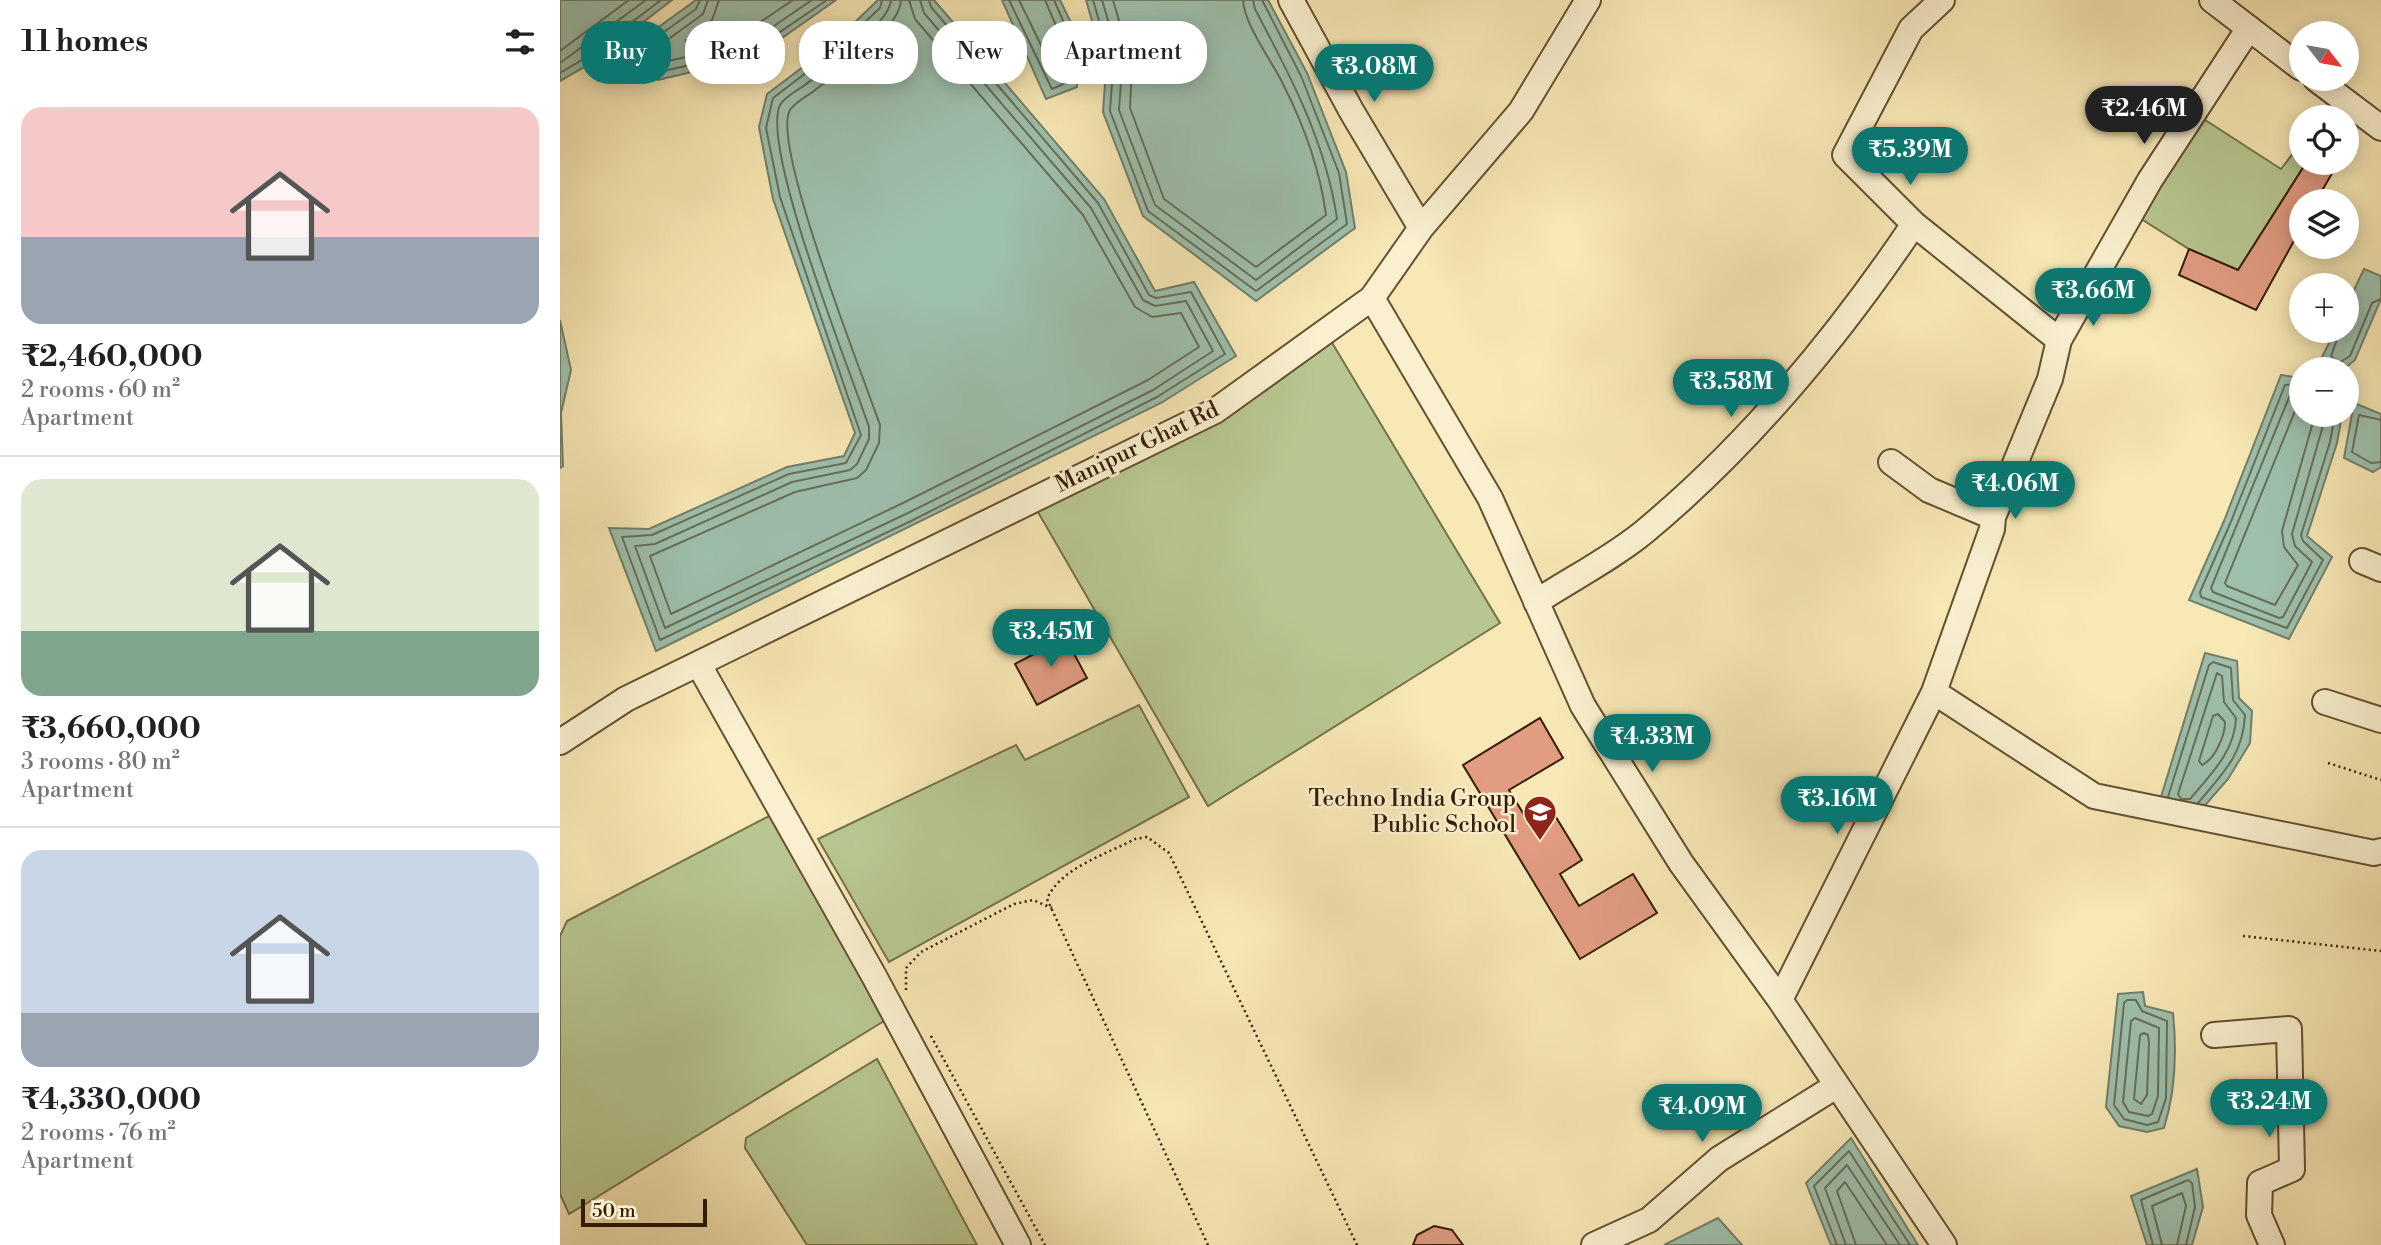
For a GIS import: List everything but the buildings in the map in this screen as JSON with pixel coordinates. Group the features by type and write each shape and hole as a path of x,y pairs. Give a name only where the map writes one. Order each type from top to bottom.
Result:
{"street":[{"path":"1292,0 1352,111 1421,228"},
{"name":"Manipur Ghat Rd","path":"560,741 626,699 932,547 1215,411 1372,298 1421,228 1521,111 1588,0"},
{"path":"1942,0 1911,29 1845,155 1914,224 2059,340"},
{"path":"2212,0 2289,59"},
{"path":"1780,1000 1934,692 1992,529 1993,517 2050,379 2059,340 2150,180 2249,28"},
{"path":"2332,91 2381,128"},
{"path":"1536,602 1641,534 1723,462 1861,303 1914,224"},
{"path":"1372,298 1490,498 1583,706 1681,863 1780,1000 1944,1245"},
{"path":"1891,462 1928,490 1993,517"},
{"path":"699,665 874,976 1018,1245"},
{"path":"1934,692 2094,796 2335,846 2374,853 2381,851"},
{"path":"2325,702 2381,720"},
{"path":"2214,1035 2289,1029 2292,1169 2260,1183 2259,1215 2272,1245"},
{"path":"1594,1245 1649,1220 1719,1159 1836,1086"}],"path":[{"path":"2328,763 2381,780"},
{"path":"1208,1245 1047,899 1053,886 1064,876 1135,839 1147,837 1169,853 1357,1245"},
{"path":"906,993 906,968 921,952 1014,904 1033,900 1052,908"},
{"path":"2243,936 2381,951"},
{"path":"926,1027 1045,1245"}],"green space":[{"path":"2199,116 2281,169 2289,159 2289,175 2298,175 2238,270 2189,249 2138,217"},
{"path":"1331,341 1500,623 1208,806 1031,500"},
{"path":"1139,705 1189,797 889,962 818,839 1016,745 1025,760"},
{"path":"771,815 889,1018 569,1214 560,1194 560,936 567,921"},
{"path":"877,1059 977,1245 807,1245 745,1148 746,1138"}],"water":[{"path":"560,0 672,0 645,21 581,21 581,69 560,81"},
{"path":"696,0 836,0 806,21 799,21 799,26 785,36 785,21 685,21 685,74 671,77 671,21 667,21"},
{"path":"878,0 934,0 952,21 932,21 932,84 1006,84 1104,199 1155,291 1194,282 1236,356 1161,403 656,651 609,528 649,529 787,467 844,456 855,433 773,199 759,127 767,94 780,84 785,84 785,80 799,70 799,84 918,84 918,21 856,21"},
{"path":"1002,0 1060,0 1070,21 1041,21 1041,84 1077,84 1077,87 1046,99 1027,56 1027,21 1011,21"},
{"path":"1086,0 1268,0 1307,73 1346,172 1355,228 1256,301 1143,216 1103,112 1105,84 1207,84 1207,21 1092,21"},
{"path":"2364,269 2381,276 2381,299 2356,357 2322,357 2329,343 2359,343 2359,280"},
{"path":"560,320 571,370 561,413 563,466 560,468"},
{"path":"2281,375 2289,376 2289,427 2340,427 2307,536 2332,557 2289,639 2189,600 2224,521"},
{"path":"2359,405 2381,414 2381,467 2373,472 2344,458 2350,427 2359,427"},
{"path":"2205,653 2237,661 2239,698 2252,711 2250,743 2228,779 2195,817 2157,810"},
{"path":"2143,992 2145,1006 2173,1013 2175,1042 2173,1085 2164,1128 2147,1132 2119,1126 2106,1107 2118,994"},
{"path":"1851,1138 1918,1245 1831,1245 1806,1183"},
{"path":"2197,1169 2203,1207 2192,1245 2147,1245 2131,1196"},
{"path":"1718,1218 1742,1245 1664,1245"}],"place":[{"name":"Techno India Group Public School","path":"1540,842"}]}
